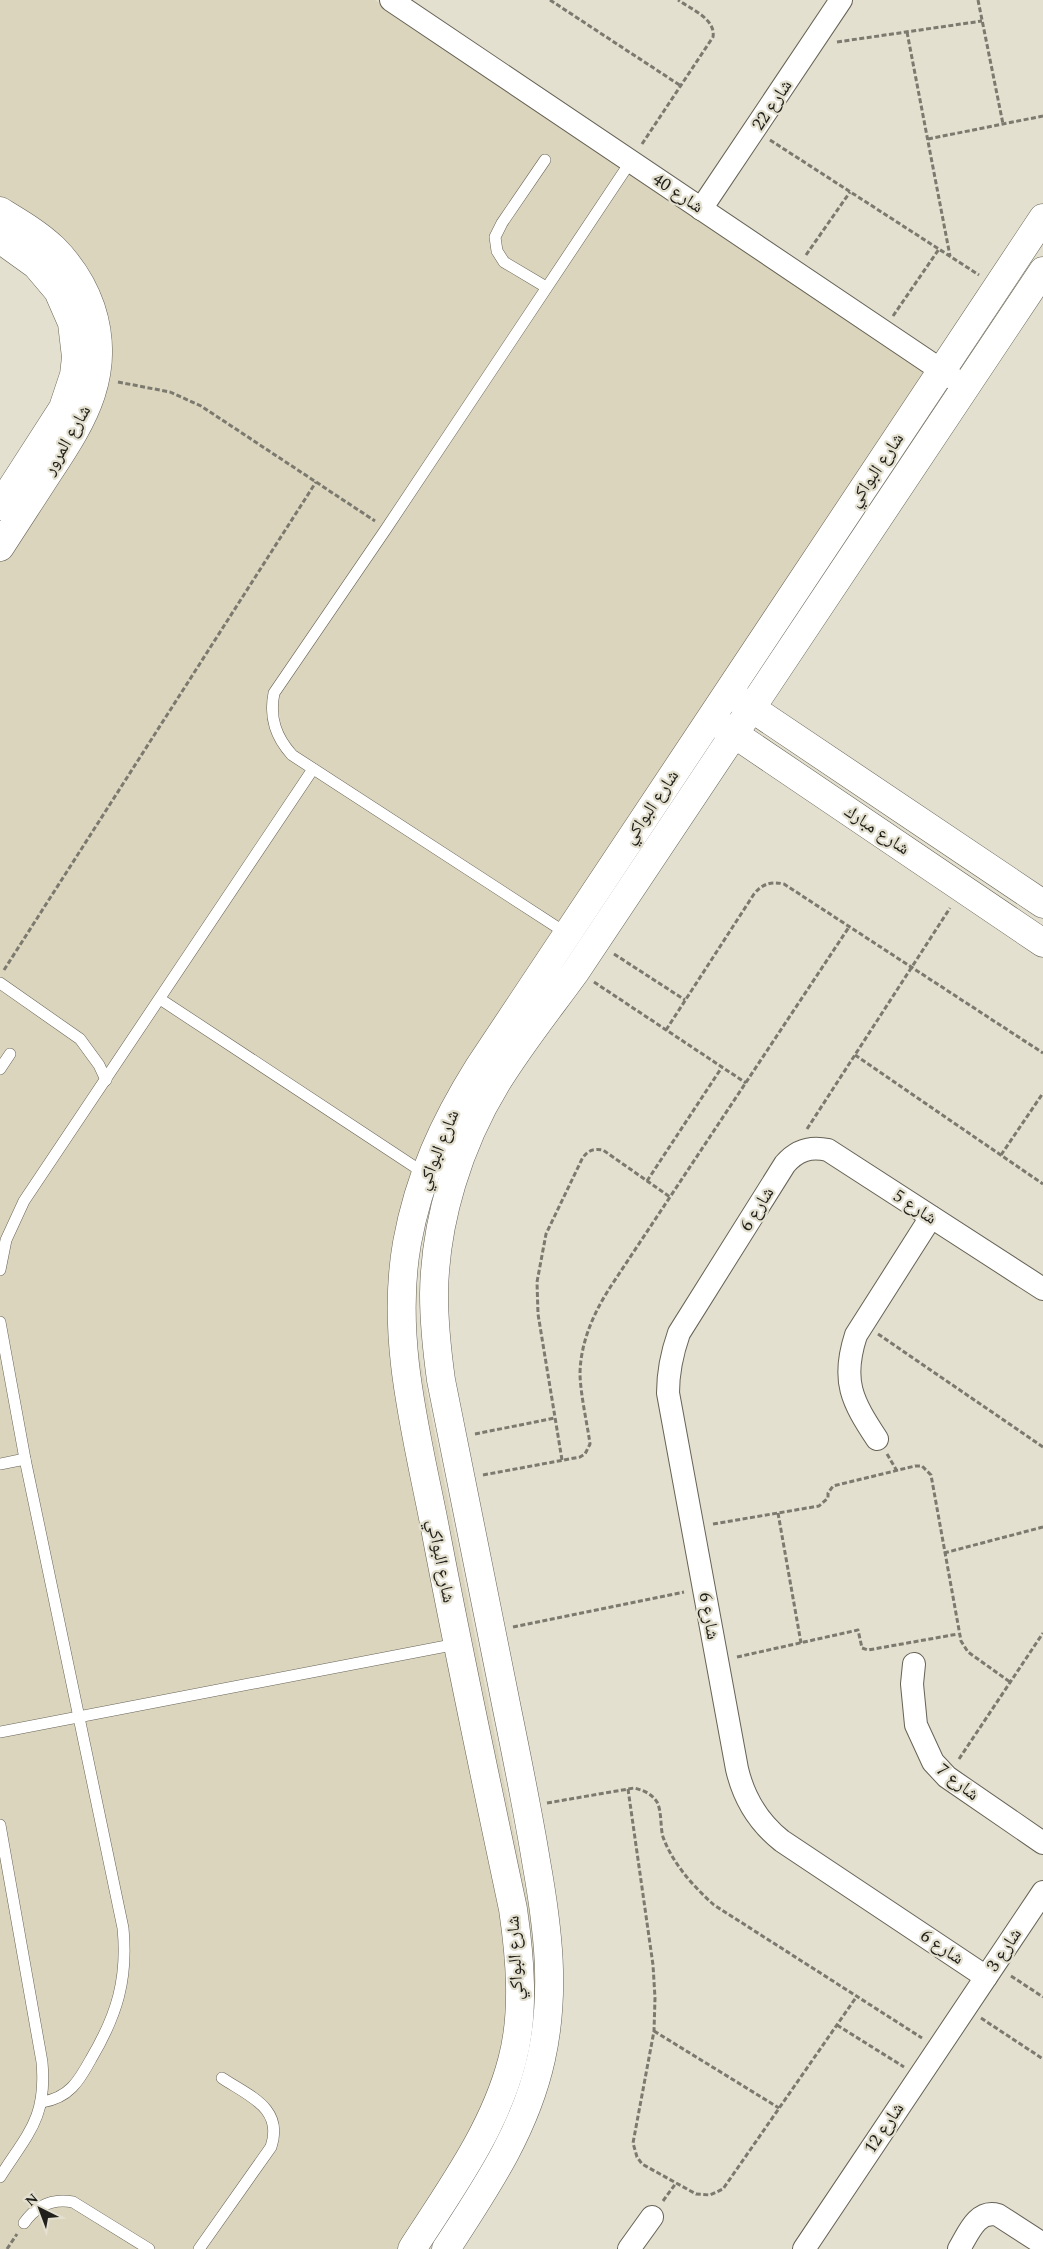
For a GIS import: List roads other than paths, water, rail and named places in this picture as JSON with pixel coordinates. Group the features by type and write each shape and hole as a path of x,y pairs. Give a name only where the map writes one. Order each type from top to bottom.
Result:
{"street":[{"name":"شارع 40","path":"391,0 966,387"},
{"name":"شارع 22","path":"701,209 841,0"},
{"name":"شارع المرور","path":"0,211 52,247 78,279 91,310 98,337 96,378 91,398 73,434 0,547"},
{"name":"شارع البواكي","path":"412,2249 485,2132 512,2060 520,1984 518,1946 513,1909 457,1644 408,1388 402,1340 402,1292 407,1244 424,1173 454,1108 566,933 1043,218"},
{"name":"شارع المرور","path":"0,239 36,265 58,291 72,323 76,358 74,375 63,408 0,506"},
{"name":"شارع البواكي","path":"446,2249 493,2177 522,2121 536,2076 546,2030 550,1999 548,1936 527,1806 452,1438 435,1336 434,1310 438,1248 446,1204 459,1162 476,1121 493,1089 595,942 1043,271"},
{"name":"شارع مبارك","path":"727,692 1043,904"},
{"name":"شارع مبارك","path":"710,718 1043,942"},
{"name":"شارع 5","path":"785,1164 791,1157 807,1149 828,1150 1043,1290"},
{"name":"شارع 6","path":"785,1164 679,1333 669,1370 668,1393 740,1784 750,1805 762,1823 782,1841 990,1971"},
{"path":"877,1439 857,1408 850,1383 849,1369 852,1346 856,1335 931,1217"},
{"name":"شارع 7","path":"914,1664 912,1684 916,1725 933,1762 947,1777 1043,1843"},
{"name":"شارع 3","path":"965,2008 1043,1892"},
{"name":"شارع 12","path":"804,2249 965,2008"},
{"path":"959,2249 979,2218 993,2213 1043,2244"},
{"path":"629,2249 652,2217"}],"lane":[{"path":"545,160 502,223 495,237 497,251 504,262 546,287"},
{"path":"566,933 292,755 278,735 272,713 274,693 386,529 630,161"},
{"path":"0,1270 6,1240 24,1201 313,769"},
{"path":"0,983 80,1039 95,1058 106,1080"},
{"path":"160,999 424,1173"},
{"path":"0,1069 10,1054"},
{"path":"0,1322 25,1459 123,1928 124,1964 122,1983 113,2018 80,2078 68,2092 52,2100 42,2102"},
{"path":"0,1464 25,1459"},
{"path":"0,1732 457,1644"},
{"path":"0,1825 42,2062 42,2102 35,2123 0,2177"},
{"path":"199,2249 271,2147 274,2138 273,2120 269,2111 262,2104 222,2078"},
{"path":"24,2222 37,2209 54,2201 64,2200 73,2202 149,2249"}]}
